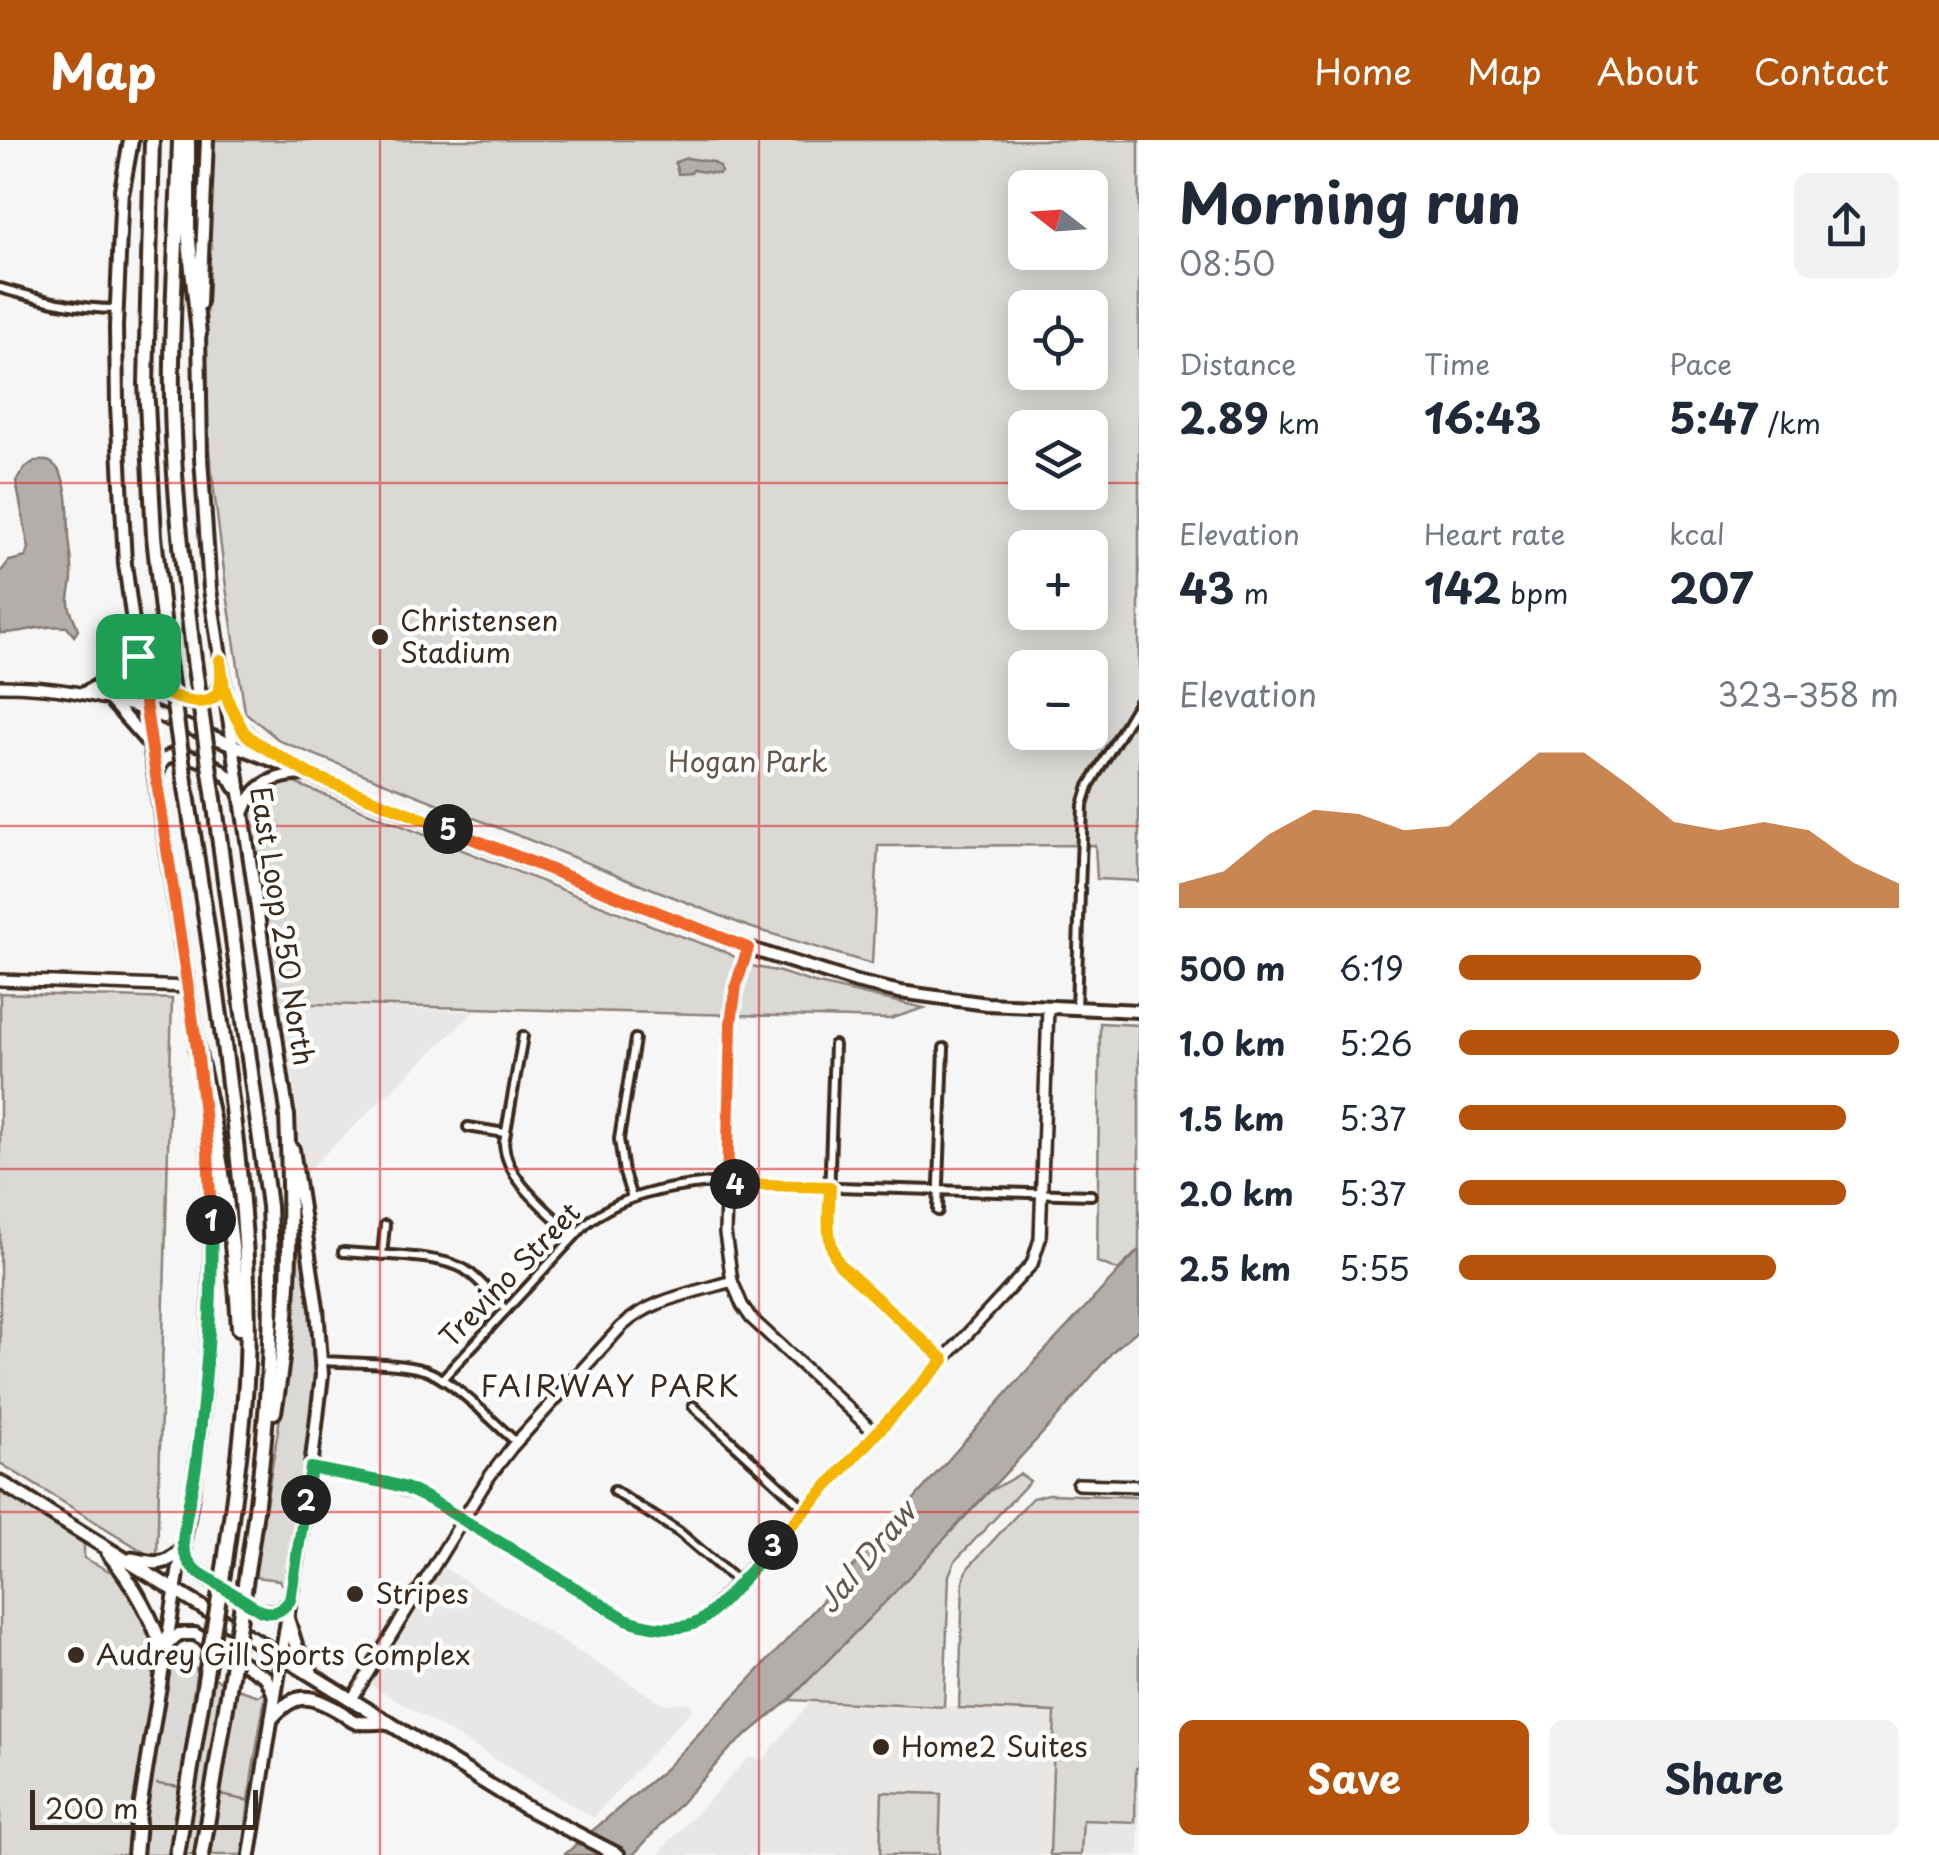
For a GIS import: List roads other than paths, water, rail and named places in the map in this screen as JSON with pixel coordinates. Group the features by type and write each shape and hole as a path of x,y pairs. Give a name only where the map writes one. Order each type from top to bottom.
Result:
{"highway":[{"path":"122,190 127,140"},
{"path":"152,140 146,384 154,536 167,657 236,1140 245,1227 247,1362 225,1562 177,1855"},
{"path":"180,140 172,397 179,521 195,668 269,1206 270,1364 259,1498"},
{"path":"188,140 188,232 199,334"},
{"path":"197,1049 219,1148 236,1270 236,1479"},
{"path":"202,1855 280,1382 290,1240 287,1114"},
{"path":"0,1482 514,1801 618,1855"},
{"path":"118,1556 162,1562 174,1558 183,1545"},
{"path":"102,1546 145,1607 165,1651"},
{"path":"287,1617 296,1646 317,1678"},
{"path":"272,1718 282,1706 304,1697 357,1722 388,1722"},
{"path":"134,1855 138,1822"}],"main road":[{"name":"East Loop 250 North","path":"206,140 199,334 202,488 211,600 318,1308 322,1361 311,1468 250,1855"},
{"path":"122,190 117,310 118,465 125,564 197,1049 209,1162 211,1270 200,1431 138,1822"},
{"path":"84,692 116,674 125,665 136,641"},
{"path":"138,656 150,684 195,702 207,702 217,694 220,660"},
{"path":"224,688 244,732 266,750 309,774"},
{"path":"108,699 150,744"},
{"path":"146,710 748,948 856,982 987,1004 1139,1010"},
{"path":"156,780 162,762 178,753 222,769 234,783 242,817"},
{"path":"242,817 249,798 266,781 309,774"},
{"path":"183,1545 195,1570 261,1611 277,1612 290,1600"},
{"path":"165,1651 179,1634 195,1634 266,1677 274,1701"}],"street":[{"path":"0,288 68,306 117,310"},
{"path":"0,686 84,692 146,710"},
{"path":"1076,1008 1083,805 1093,778 1138,702"},
{"path":"748,948 736,986 731,1023 726,1249 732,1281 751,1318 876,1434"},
{"path":"0,980 189,987"},
{"path":"311,1468 371,1478 429,1499 626,1619 646,1626 680,1627 704,1619 1032,1264 1040,1240 1048,1008"},
{"path":"523,1036 506,1133 506,1158 515,1176 574,1236"},
{"path":"632,1198 619,1140 635,1039"},
{"path":"834,1045 830,1247 840,1265 944,1360"},
{"path":"938,1211 944,1048"},
{"path":"468,1127 506,1133"},
{"name":"Trevino Street","path":"442,1379 574,1236 610,1206 632,1198 685,1186 727,1184 1091,1195"},
{"path":"382,1256 385,1225"},
{"path":"343,1252 458,1265 506,1310"},
{"path":"352,1699 485,1482 516,1442 634,1316 653,1305 732,1281"},
{"path":"322,1361 429,1372 516,1442"},
{"path":"694,1406 806,1510"},
{"path":"1078,1484 1139,1486"},
{"path":"614,1491 679,1532 738,1582"}],"water":[{"path":"687,158 713,162 721,172 692,170 678,174 675,162"},
{"path":"35,461 50,462 65,486 72,567 69,604 78,630 74,636 67,627 58,626 0,633 0,573 9,561 26,557 29,549 16,481"},
{"name":"Jal Draw","path":"1139,1250 1139,1329 1113,1351 1054,1421 892,1595 789,1700 731,1748 633,1855 564,1855 666,1768"}],"waterway":[{"path":"157,1784 181,1787"},
{"path":"220,1795 250,1801"}],"place":[{"name":"Christensen Stadium","path":"380,637"},
{"name":"Stripes","path":"355,1594"},
{"name":"Audrey Gill Sports Complex","path":"76,1655"},
{"name":"Home2 Suites","path":"881,1747"}],"district":[{"name":"FAIRWAY PARK","path":"611,1387"}],"park label":[{"name":"Hogan Park","path":"748,762"}]}
